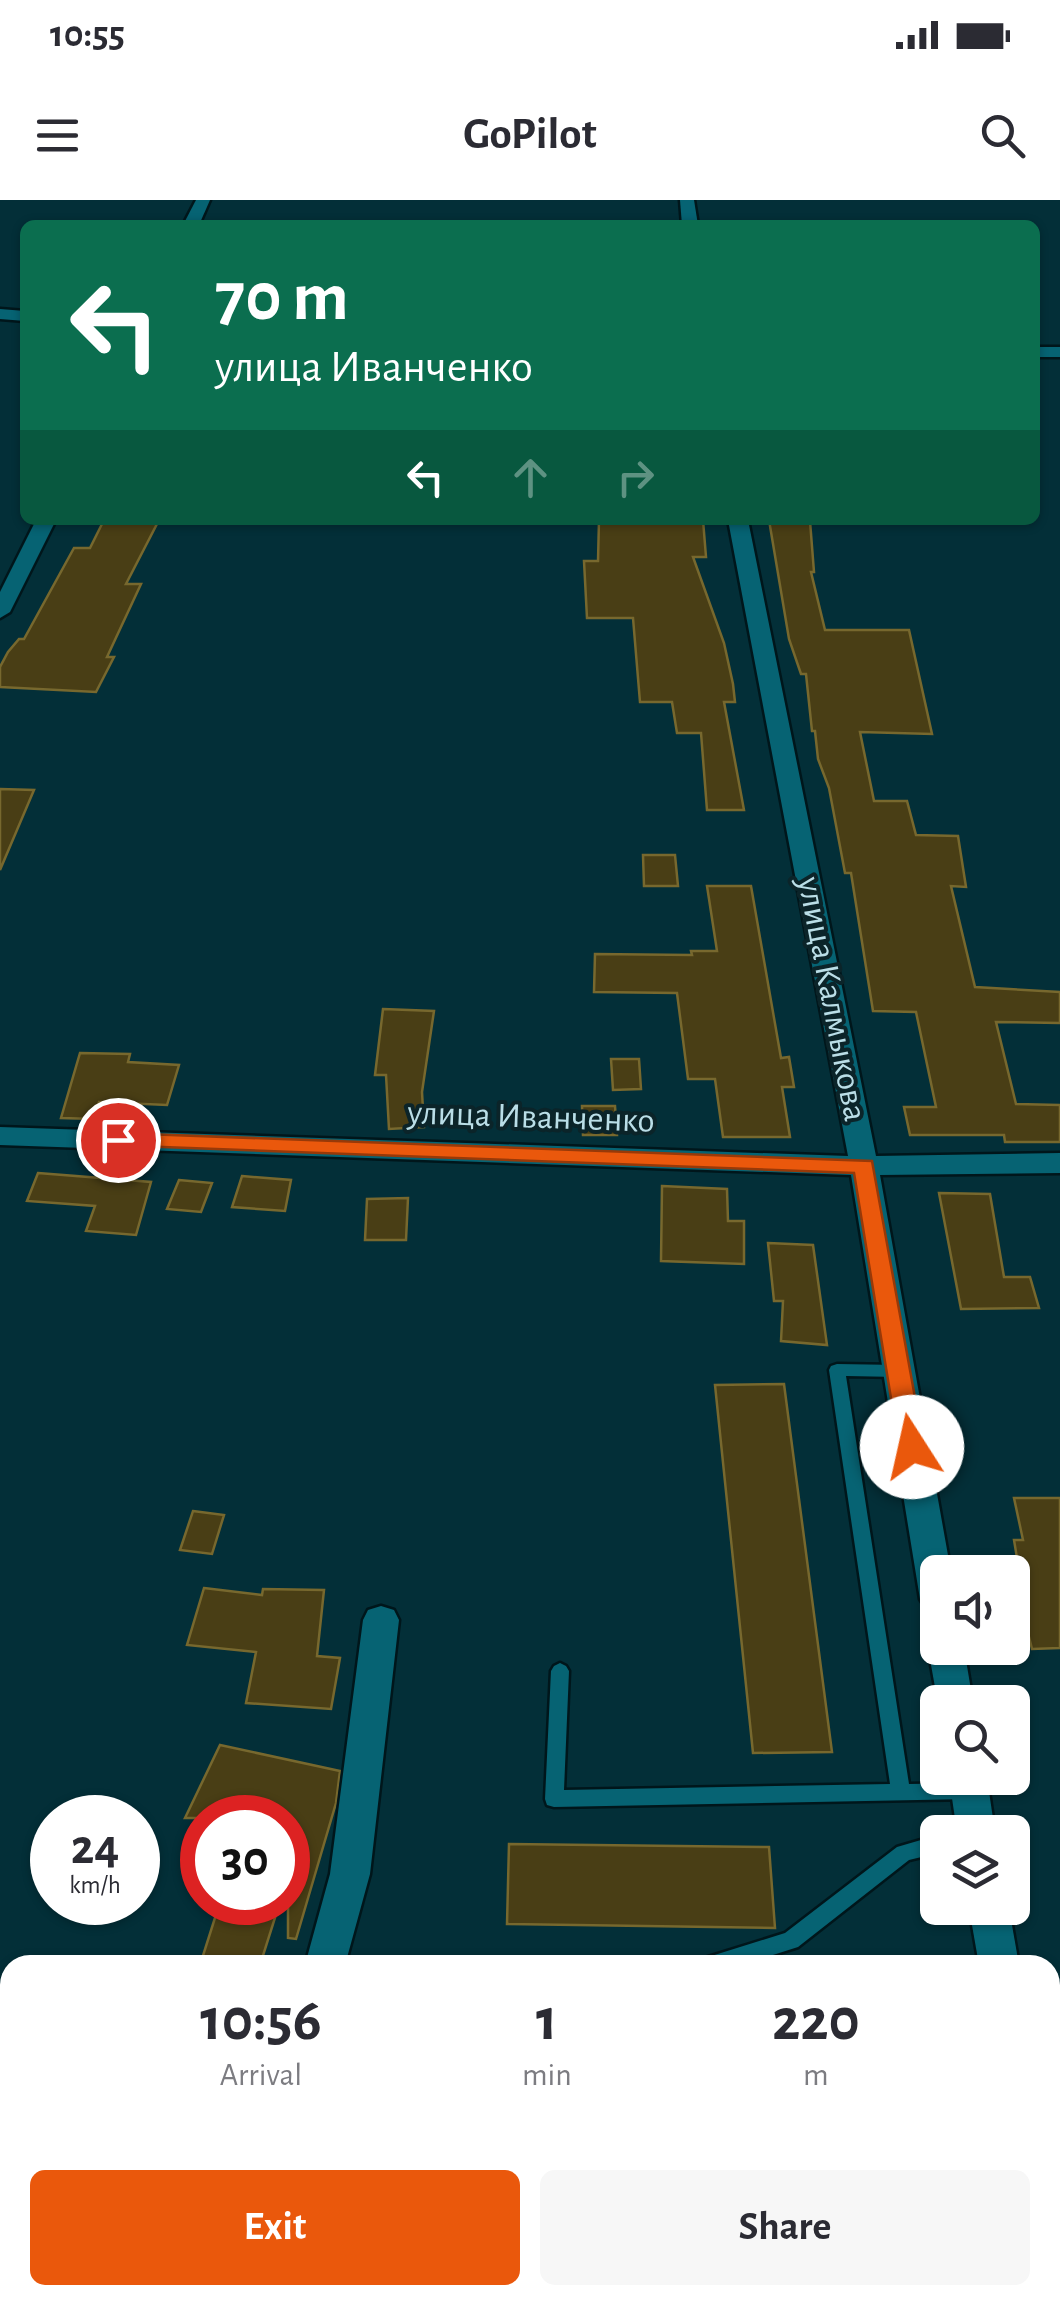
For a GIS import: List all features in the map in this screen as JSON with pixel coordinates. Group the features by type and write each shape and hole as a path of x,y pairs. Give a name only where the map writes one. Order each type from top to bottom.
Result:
{"street":[{"path":"0,612 44,525"},
{"name":"улица Калмыкова","path":"739,525 864,1166 930,1555"},
{"name":"улица Иванченко","path":"0,1136 864,1166 1060,1163"},
{"path":"328,1955 350,1874 381,1620"},
{"path":"992,1925 997,1955"}],"lane":[{"path":"899,1371 837,1370 900,1792"},
{"path":"560,1671 554,1799 920,1790"},
{"path":"744,1955 791,1940 904,1853 920,1849"}],"building":[{"path":"102,525 156,525 126,584 141,584 107,657 114,657 96,692 0,687 0,667 19,639 24,639 74,548 90,548"},
{"path":"599,525 703,525 706,557 693,557 724,643 733,684 735,702 724,702 744,810 707,810 701,733 677,733 672,702 640,702 633,618 587,618 584,561 598,561"},
{"path":"770,525 810,525 811,572 825,630 909,630 932,734 860,732 874,801 907,801 916,835 958,836 966,887 951,886 975,987 1060,992 1060,1023 996,1022 1016,1104 1060,1105 1060,1142 1005,1142 1004,1135 910,1135 904,1107 936,1107 916,1012 873,1011 851,873 845,873 829,788 818,759 806,674 801,674 789,639"},
{"path":"0,789 34,790 0,870"},
{"path":"643,855 675,855 678,886 644,886"},
{"path":"707,886 751,886 781,1058 789,1057 794,1087 782,1087 790,1137 723,1137 715,1079 688,1079 677,993 594,992 595,954 692,955 691,951 717,951"},
{"path":"383,1009 434,1011 422,1092 424,1127 389,1129 386,1075 375,1075"},
{"path":"80,1053 130,1054 128,1062 179,1065 167,1105 99,1102 94,1119 61,1118"},
{"path":"611,1059 639,1059 641,1089 613,1090"},
{"path":"582,1106 615,1106 617,1135 583,1135"},
{"path":"38,1173 151,1182 136,1235 86,1231 95,1206 27,1201"},
{"path":"242,1176 291,1180 285,1211 232,1207"},
{"path":"179,1180 212,1183 201,1212 167,1209"},
{"path":"662,1186 727,1189 728,1221 744,1221 744,1264 661,1261"},
{"path":"939,1193 990,1194 1004,1277 1030,1277 1039,1308 961,1309"},
{"path":"408,1198 406,1240 365,1240 367,1199"},
{"path":"768,1243 813,1245 827,1345 781,1341 783,1301 774,1301"},
{"path":"784,1384 832,1752 753,1753 715,1385"},
{"path":"1014,1498 1060,1498 1060,1648 1032,1649 1030,1555 1016,1555 1014,1540 1023,1540"},
{"path":"193,1511 224,1515 212,1554 180,1550"},
{"path":"204,1588 262,1595 263,1589 324,1590 317,1656 340,1658 331,1709 246,1703 256,1652 187,1645"},
{"path":"220,1745 340,1771 336,1803 310,1891 310,1795 196,1795"},
{"path":"509,1844 769,1847 775,1928 507,1924"},
{"path":"213,1925 273,1925 263,1955 203,1955"},
{"path":"288,1925 300,1925 296,1939 288,1938"}],"route":[{"path":"118,1140 864,1166 912,1447"}]}
